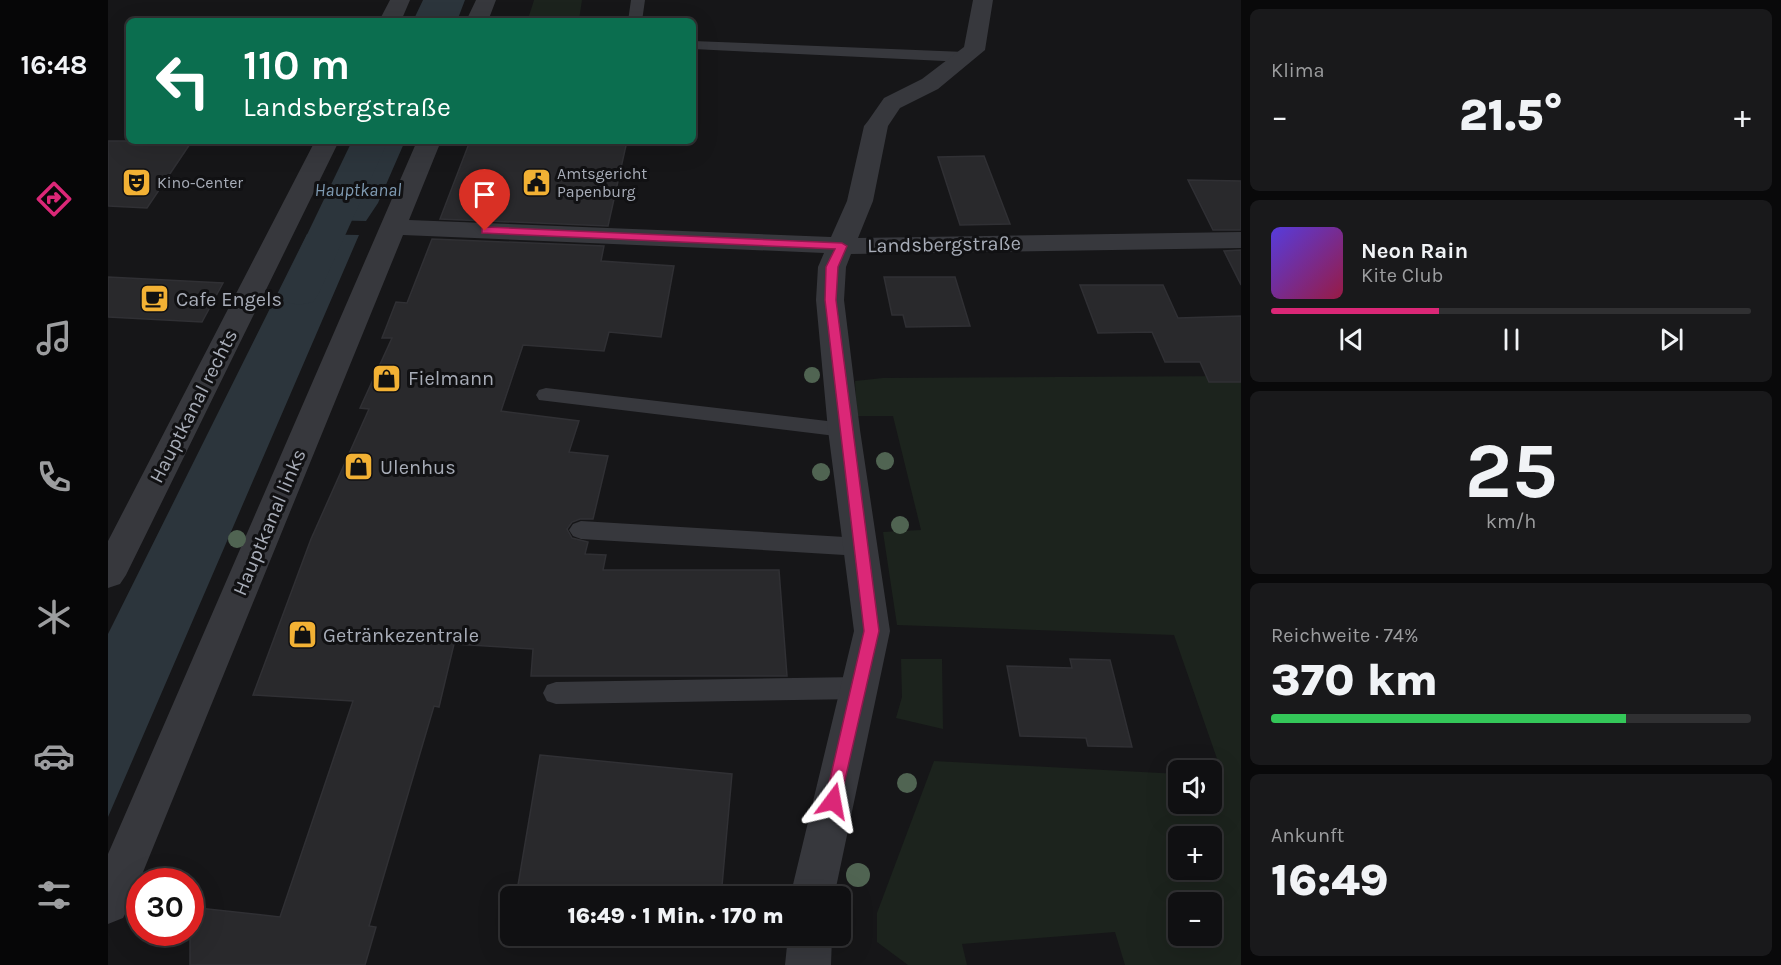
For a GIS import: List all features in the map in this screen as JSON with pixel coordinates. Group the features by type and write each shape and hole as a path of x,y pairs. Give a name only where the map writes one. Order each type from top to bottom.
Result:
{"street":[{"path":"391,18 400,0"},
{"path":"478,18 486,0"},
{"path":"814,886 872,631 844,430 830,300 832,267 860,201 876,126 892,103 930,84 974,50 984,5 982,0"},
{"name":"Hauptkanal rechts","path":"108,575 325,144"},
{"name":"Hauptkanal links","path":"108,904 395,227 428,144"},
{"name":"Landsbergstraße","path":"395,227 842,246 1241,240"},
{"path":"808,965 809,946"}],"lane":[{"path":"635,18 638,0"},
{"path":"696,45 965,57"},
{"path":"546,395 844,430"},
{"path":"581,530 861,546"},
{"path":"556,693 859,688"}],"shaded area":[{"path":"534,0 582,0 579,18 528,18"},
{"path":"1241,376 1241,965 1125,965 1115,932 962,944 967,965 908,965 877,942 877,913 934,761 1168,773 1168,814 1222,814 1223,776 1222,760 1217,760 1174,635 897,625 883,532 921,530 893,416 857,416 855,381 883,378"},
{"path":"901,659 942,659 943,729 896,718 902,697"}],"water":[{"path":"423,0 465,0 458,18 414,18"},
{"name":"Hauptkanal","path":"355,144 404,144 378,203 366,221 318,220"},
{"path":"307,234 359,235 108,817 108,634"}],"building":[{"name":"Kino-Center","path":"108,141 126,141 126,144 190,144 147,208 108,206"},
{"path":"469,144 626,144 608,226 440,219"},
{"path":"984,156 1010,224 960,225 938,157"},
{"path":"1188,180 1241,181 1241,230 1213,230"},
{"path":"432,239 604,246 601,261 674,266 661,337 609,332 604,351 523,345 501,411 579,421 569,452 608,456 593,519 580,519 572,522 567,529 572,538 588,542 585,554 606,555 603,570 779,570 787,676 531,676 533,649 454,644 439,707 434,706 369,926 376,927 365,965 190,965 190,946 204,946 204,909 280,917 353,701 253,695 311,539 369,409 360,408 392,338 382,338 396,302 407,303"},
{"path":"1241,250 1241,285 1224,251"},
{"path":"108,277 223,283 202,322 108,317"},
{"path":"884,277 955,277 970,326 906,327 903,315 892,315"},
{"path":"1080,285 1163,285 1178,318 1241,316 1241,382 1209,382 1200,362 1165,362 1152,332 1098,333"},
{"path":"1070,659 1110,660 1132,747 1088,746 1086,738 1020,736 1007,666 1072,668"},
{"path":"540,755 732,774 722,886 518,886"}],"waterway":[{"name":"Hauptkanal","path":"299,293 369,144"}],"place":[{"name":"Kino-Center","path":"136,182"},
{"name":"Amtsgericht Papenburg","path":"536,182"},
{"name":"Cafe Engels","path":"155,299"},
{"name":"Fielmann","path":"387,378"},
{"name":"Ulenhus","path":"359,467"},
{"name":"Getränkezentrale","path":"302,635"}],"route":[{"path":"485,231 842,246 832,267 830,300 844,430 872,631 833,801"}]}
